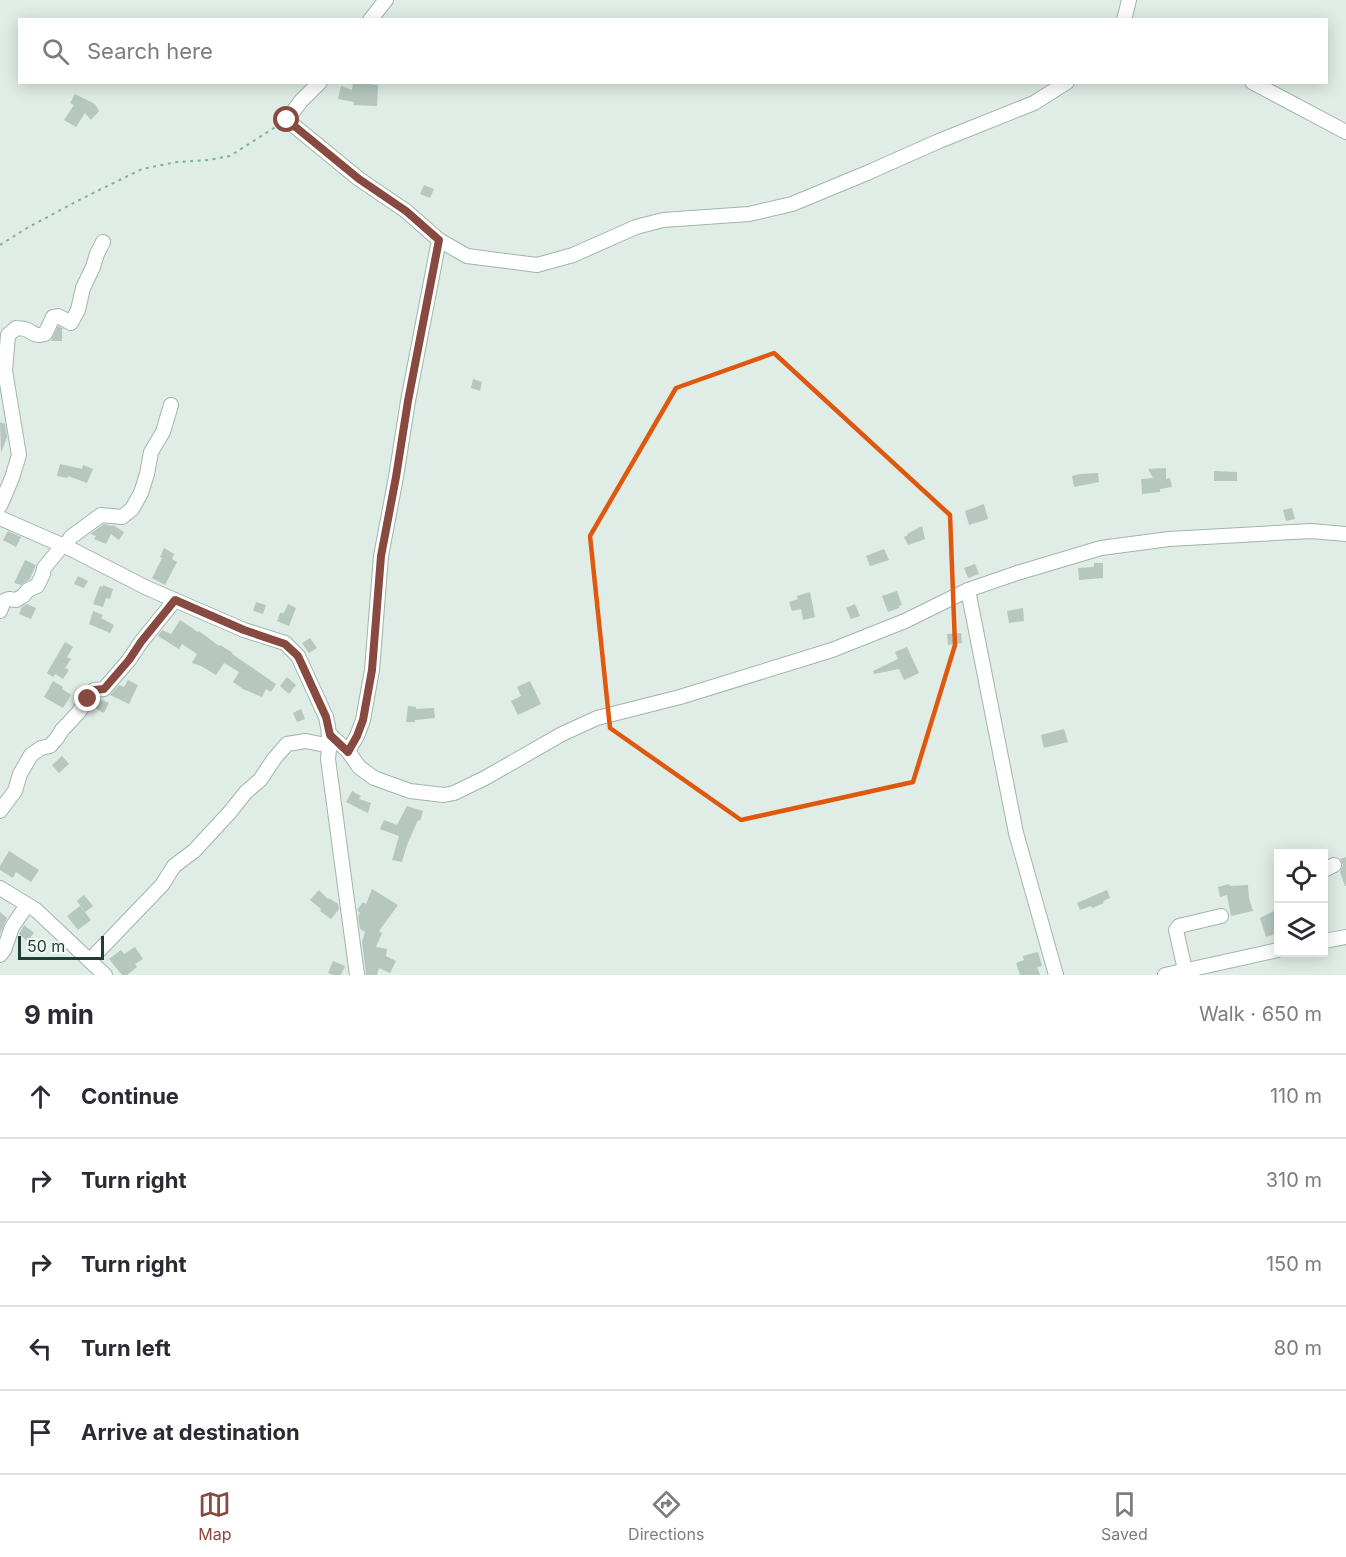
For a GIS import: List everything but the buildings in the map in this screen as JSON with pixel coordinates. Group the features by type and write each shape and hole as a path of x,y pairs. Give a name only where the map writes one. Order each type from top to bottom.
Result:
{"street":[{"path":"372,18 386,0"},
{"path":"1127,18 1129,0"},
{"path":"319,84 301,100 287,120 359,179 406,211 439,240 467,256 537,265 573,255 636,226 663,220 749,214 792,204 1034,103 1064,84"},
{"path":"1256,84 1346,132"},
{"path":"348,752 363,720 372,670 381,556 439,240"},
{"path":"0,506 12,478 18,455 5,371 8,335 16,328 26,329 33,335 45,334 53,317 58,316 71,323 103,242"},
{"path":"0,611 4,601 16,600 37,586 44,568 63,545 91,521 102,515 122,517 132,509 145,483 151,452 163,432 171,405"},
{"path":"0,518 63,545 147,588 244,630 285,644 298,656 326,717 330,741 328,759 357,975"},
{"path":"90,960 162,885 174,866 194,850 246,792 260,780 273,759 287,744 330,741 348,752 359,767 374,778 410,791 444,795 454,793 485,778 562,734 597,718 680,697 832,650 905,621 968,590 1101,548 1169,539 1311,531 1346,534"},
{"path":"968,590 1016,833 1056,975"},
{"path":"0,811 15,791 20,774 31,755 41,748 50,746 94,690 104,689 175,600"},
{"path":"0,888 36,910 105,975"},
{"path":"0,955 12,927 27,905"},
{"path":"1185,970 1176,930 1179,926 1221,916"},
{"path":"1328,940 1346,937"},
{"path":"1165,975 1185,970 1227,968 1274,951"}],"path":[{"path":"0,245 81,199 142,169 177,162 230,156 287,120"}],"highlighted area":[{"path":"774,353 950,515 955,645 913,782 741,820 610,728 590,536 676,388"}],"route":[{"path":"88,699 94,690 104,689 175,600 244,630 285,644 298,656 326,717 330,735 348,752 363,720 372,670 381,556 439,240 406,211 359,179 287,120"}]}
